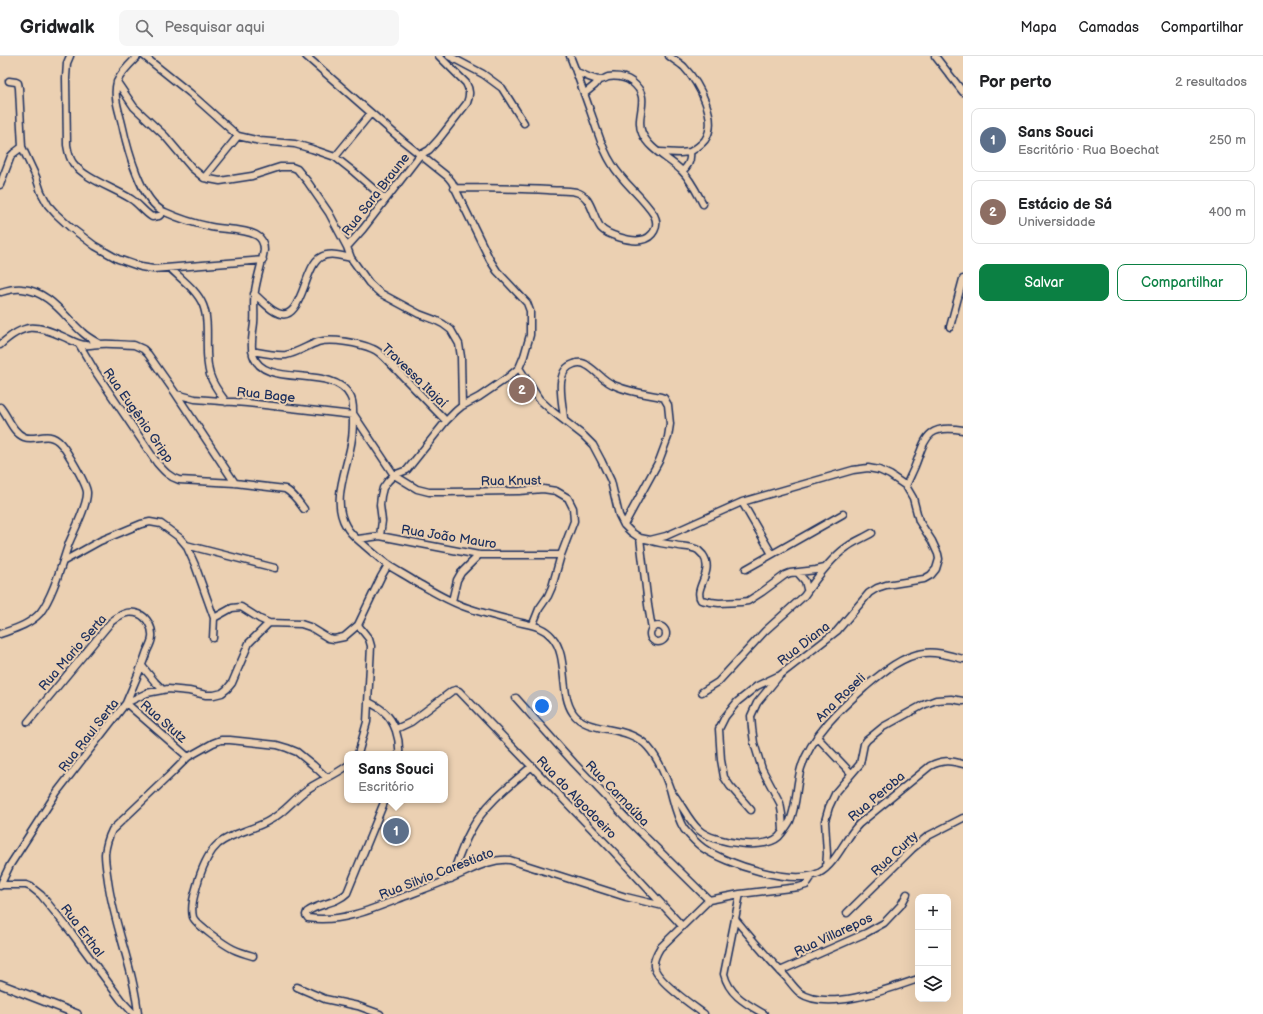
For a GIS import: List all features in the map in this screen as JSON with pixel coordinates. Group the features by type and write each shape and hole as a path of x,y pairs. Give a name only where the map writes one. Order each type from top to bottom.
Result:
{"street":[{"path":"70,56 66,78 67,138 70,156 73,163 78,169 93,179 136,202 152,217 159,216 163,212"},
{"path":"138,56 126,69 118,82 117,102 130,157 146,192 156,207 163,212 210,227 251,232 258,236 264,244 264,250 263,260 254,294 252,352 257,362 268,370 283,375 324,379 335,383 346,390 350,396 353,404 352,438 340,491 340,506 343,521 348,530 388,565 452,601 466,608 497,617 533,624 544,630 553,638 557,645 562,661 570,710 575,717 593,727 630,734 648,746 663,772 669,788 693,823 705,835 712,838 752,845 777,839 783,831"},
{"path":"144,56 190,93 238,136 260,141 295,144 335,157 385,200"},
{"name":"Rua Sara Braune","path":"306,56 420,155 448,177 490,260 497,271 527,303 530,311 530,335 519,368"},
{"path":"420,155 429,150 439,139 464,108 469,97 469,91 466,83 439,56"},
{"path":"449,56 483,74 502,88 524,123"},
{"path":"454,188 539,189 575,192 586,198 602,229 607,233 636,240 642,240 652,234 656,225 655,218 612,164 603,147 570,56"},
{"path":"660,152 690,152 702,144 710,127 705,100 691,75 683,66 669,56"},
{"path":"935,56 963,92"},
{"path":"576,72 599,80 616,77 627,79 635,85 643,100 640,119 642,133 648,142 682,171 703,204"},
{"path":"584,94 596,85 599,80"},
{"path":"9,81 17,82 20,88 22,147 44,199 56,214 70,227 95,246 118,259 153,269 263,260"},
{"path":"118,82 134,107 165,136 192,168 204,178 220,181 231,180 252,176 280,167 292,167 296,169 307,181 329,213 347,247 351,258 369,283 380,293 420,314 439,322 451,330 459,344 461,358 462,406"},
{"path":"335,157 371,113"},
{"path":"204,178 238,136"},
{"path":"0,185 11,156 22,147"},
{"path":"682,171 689,165 691,160 690,152"},
{"name":"Rua Sara Braune","path":"347,247 363,229 420,155"},
{"path":"254,294 279,314 285,315 291,313 296,307 308,274 315,262 320,257 337,255 351,258"},
{"path":"167,269 192,289 203,306 210,377 226,402"},
{"path":"950,327 963,279"},
{"path":"0,284 0,292 13,289 23,289 38,293 51,301 83,333 100,344"},
{"path":"0,345 10,336 32,327 40,328 86,346 100,344 134,345 143,349 176,394 235,483"},
{"name":"Travessa Itajaí","path":"252,352 280,356 288,355 319,342 328,340 371,348 385,358 446,420"},
{"name":"Rua Eugênio Gripp","path":"79,344 95,371 157,463 172,478 179,480 235,483 285,489 291,492 304,509"},
{"path":"564,420 560,381 566,368 575,363 583,363 588,365 604,380 615,386 661,397 666,402 670,424 668,437 659,461 624,525"},
{"path":"380,536 382,521 380,505 381,496 386,485 394,475 408,470 446,420 462,406 490,390 519,368 530,388 539,399 593,445 611,481 619,515 624,525 640,538 663,544 690,547 698,550 703,556 706,562 706,576 699,596 704,601 733,603 748,601 785,575 825,568"},
{"name":"Rua Bage","path":"176,394 195,399 353,415"},
{"path":"0,407 17,433 23,437 28,438 45,436 56,439 61,444 86,487 87,495 85,505 64,561 48,598 39,613 24,625 0,634"},
{"name":"Rua Knust","path":"353,415 394,475 417,489 429,492 519,491 543,489 556,491 568,498 573,508 574,521 561,555 552,587 539,609 533,624"},
{"path":"650,540 666,536 742,502 853,470 868,468 879,470 890,475 906,486 928,435 938,430 963,430"},
{"name":"Rua Diana","path":"783,831 780,803 762,769 754,743 751,716 757,703 779,676 837,631 869,593 886,585 924,579 931,575 936,569 938,554 932,541 919,521 913,498 906,486"},
{"path":"742,502 772,554"},
{"path":"746,569 843,514"},
{"path":"64,561 100,541 141,524 150,522 162,524 171,530 186,545 195,565 214,618 213,638"},
{"path":"702,692 718,682 765,631 804,596 807,589 825,568 848,546 872,533"},
{"name":"Rua João Mauro","path":"358,539 380,536 479,555 561,555"},
{"path":"640,538 652,629"},
{"path":"186,545 274,568"},
{"path":"452,601 457,580 461,573 479,555"},
{"path":"214,618 232,608 241,607 269,623 301,624 310,627 328,638 340,639 358,625 388,565"},
{"path":"796,573 805,581 807,589"},
{"name":"Rua Mario Serta","path":"28,722 111,622 125,613 131,612 143,616 148,621 152,636 142,666 126,702"},
{"name":"Rua Raul Serta","path":"0,885 10,865 58,792 126,702 147,693 163,690 178,689 206,695 222,693 232,683 249,643 269,623"},
{"path":"358,625 369,639 371,646 368,722 359,751"},
{"name":"Ana Roseli","path":"783,831 789,822 801,768 809,750 829,721 840,709 877,677 898,662 924,653 935,653 963,659"},
{"path":"142,666 163,690"},
{"path":"751,810 724,777 721,760 719,729 725,717 737,702 756,686 779,676"},
{"name":"Rua do Algodoeiro","path":"396,729 411,722 452,691 459,691 614,852 682,926"},
{"name":"Rua Carnaúba","path":"516,698 627,819 709,900"},
{"path":"826,868 827,854 825,821 832,798 851,773 860,764 864,744 867,740 883,727 911,711 936,700 951,699 963,701"},
{"name":"Rua Stutz","path":"126,702 188,757"},
{"path":"369,702 382,710 390,719 396,729 399,751"},
{"path":"817,738 851,773"},
{"path":"138,1014 136,999 109,893 105,854 112,830 188,757 221,740 277,745 286,748 297,752 327,778"},
{"name":"Rua Peroba","path":"669,788 675,810 684,828 694,840 715,855 739,865 764,872 793,877 812,876 826,868 851,832 859,824 930,766 944,760 955,761 963,764"},
{"path":"451,879 464,844 479,817 496,798 532,766"},
{"path":"253,956 241,953 228,946 197,923 194,918 192,907 204,865 212,850 218,844 226,839 270,821 304,792 344,768"},
{"name":"Rua Silvio Carestiato","path":"384,803 347,893 338,900 311,909 307,912 307,917 346,917 363,913 497,860 510,860 626,897 663,906"},
{"name":"Rua Curty","path":"847,913 912,849 928,836 963,818"},
{"path":"704,1014 670,988 657,974 654,965 656,955 660,948 709,900 740,894 799,887 806,885 812,876"},
{"name":"Rua Erthal","path":"0,885 26,884 41,895 57,914 121,1000 134,1014"},
{"path":"740,894 736,920 725,967 725,980 732,992 740,1000 764,1014"},
{"name":"Rua Villarepos","path":"780,971 866,933 884,923 901,905 907,894"},
{"path":"736,920 800,993 819,999 833,1000 873,994 915,980"},
{"path":"0,984 77,1014"},
{"path":"297,987 325,999 358,1006 380,1014"}],"place":[{"name":"Estácio de Sá","path":"522,390"},
{"name":"Sans Souci","path":"396,831"}]}
